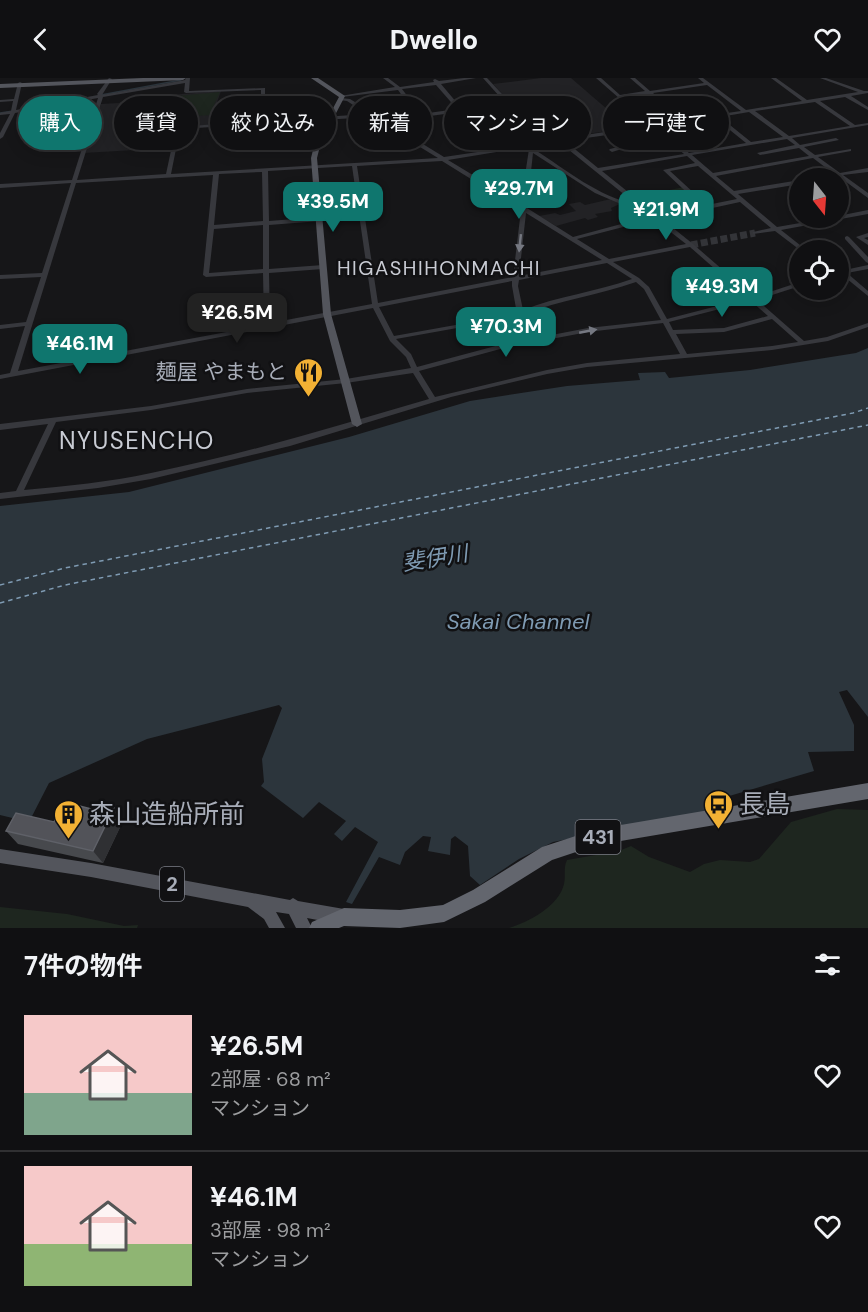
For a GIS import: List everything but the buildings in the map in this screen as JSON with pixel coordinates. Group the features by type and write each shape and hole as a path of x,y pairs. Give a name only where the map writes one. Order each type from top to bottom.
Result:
{"highway":[{"name":"431","path":"318,928 344,917 410,918 444,913 479,896 548,853 597,837 868,791"}],"main road":[{"path":"109,80 128,78"},
{"path":"314,78 341,98 336,107"},
{"path":"0,85 186,79"},
{"path":"314,150 327,314 357,424"},
{"name":"2","path":"0,856 250,898 344,917"},
{"path":"250,898 269,914 277,928"},
{"path":"293,906 304,928"}],"street":[{"path":"385,78 399,88 405,96"},
{"path":"432,78 439,82 450,96"},
{"path":"341,98 474,78"},
{"path":"485,78 501,96"},
{"path":"598,78 620,96 708,84"},
{"path":"632,78 655,96"},
{"path":"700,78 831,168"},
{"path":"773,78 807,102"},
{"path":"822,78 867,93"},
{"path":"109,80 99,94 101,96 186,79 186,92 263,89 263,96"},
{"path":"0,137 13,112 14,100 20,84"},
{"path":"729,114 867,93"},
{"path":"847,96 868,109"},
{"path":"341,98 348,100"},
{"path":"0,101 14,100"},
{"path":"816,100 854,126"},
{"path":"0,114 18,111"},
{"path":"597,170 868,123"},
{"path":"168,176 177,128 210,126"},
{"path":"729,127 748,143"},
{"path":"760,153 836,140"},
{"path":"13,375 83,150"},
{"path":"429,150 638,279 647,288 685,357"},
{"path":"0,186 443,159 504,150"},
{"path":"530,150 515,295 521,314 534,340"},
{"path":"534,150 593,189 617,201 640,206"},
{"path":"572,150 691,245 803,344"},
{"path":"683,150 790,240"},
{"path":"712,175 849,150"},
{"path":"700,164 666,170 707,208"},
{"path":"354,165 375,305 392,338 410,356 415,370 433,399"},
{"path":"265,170 267,326"},
{"path":"849,173 868,170"},
{"path":"216,173 206,276 323,267"},
{"path":"849,182 868,196"},
{"path":"491,188 527,183"},
{"path":"734,194 789,185"},
{"path":"858,189 868,187"},
{"path":"572,239 655,217 741,200"},
{"path":"849,215 868,212"},
{"path":"211,227 320,219"},
{"path":"755,233 789,226"},
{"path":"868,235 847,238 868,261"},
{"path":"859,237 868,243"},
{"path":"0,378 691,245"},
{"path":"849,271 868,267"},
{"path":"0,277 44,275"},
{"path":"392,338 521,314 556,300 597,292 638,279"},
{"path":"849,280 868,294"},
{"path":"0,427 151,408 254,390 346,381 415,370 534,340 588,330 666,321 789,288"},
{"path":"672,332 724,330 774,317"},
{"path":"0,327 29,324"},
{"path":"0,496 98,485 151,476 290,443 433,399 521,377 574,367 803,344 828,339 868,325"},
{"path":"19,494 53,421"}],"shaded area":[{"path":"541,78 571,78 603,106 603,132 591,133 591,96 504,96 493,84"},
{"path":"221,91 219,96 210,96 210,125 198,126 198,96 155,96"},
{"path":"220,92 218,96 210,96 210,115 198,116 198,96 177,96"},
{"path":"114,103 114,150 135,150 83,153 84,150 102,150 102,104"},
{"path":"684,187 703,206 661,216 654,214 639,203 653,198 655,193"},
{"path":"611,199 622,203 611,208 612,211 595,214 598,217 588,220 585,218 556,226 539,216 555,213 560,215 576,211 569,204 580,202 585,205"},
{"path":"837,809 868,810 868,928 509,928 534,917 556,899 564,884 567,860 619,851 631,846 649,857 690,872 704,864 720,860 750,862 759,859 791,822"},
{"path":"0,907 67,914 124,926 138,925 137,928 0,928"}],"water":[{"name":"Sakai Channel","path":"868,348 868,717 847,690 839,692 854,725 854,751 808,752 814,771 709,802 711,811 553,842 519,859 480,885 470,876 468,846 455,836 451,839 450,855 428,851 431,837 423,836 405,852 400,865 379,857 352,904 346,902 378,842 355,827 342,841 334,834 346,821 319,802 303,818 261,786 264,782 262,759 282,708 279,705 147,739 49,783 29,822 0,815 0,506 129,492 349,437 470,401 567,386 640,380 638,373 665,372 669,378 750,370 856,353"}],"waterway":[{"path":"101,95 181,80"},
{"path":"0,113 13,111"}],"ferry route":[{"path":"0,585 65,568 853,413 868,408"},
{"path":"0,603 65,585 868,425"}],"tunnel":[{"path":"691,245 755,233"}],"place":[{"name":"麺屋 やまもと","path":"308,398"},
{"name":"長島","path":"718,830"},
{"name":"森山造船所前","path":"68,840"}],"district":[{"name":"HIGASHIHONMACHI","path":"439,268"},
{"name":"NYUSENCHO","path":"137,440"}],"water label":[{"name":"斐伊川","path":"435,558"}]}
